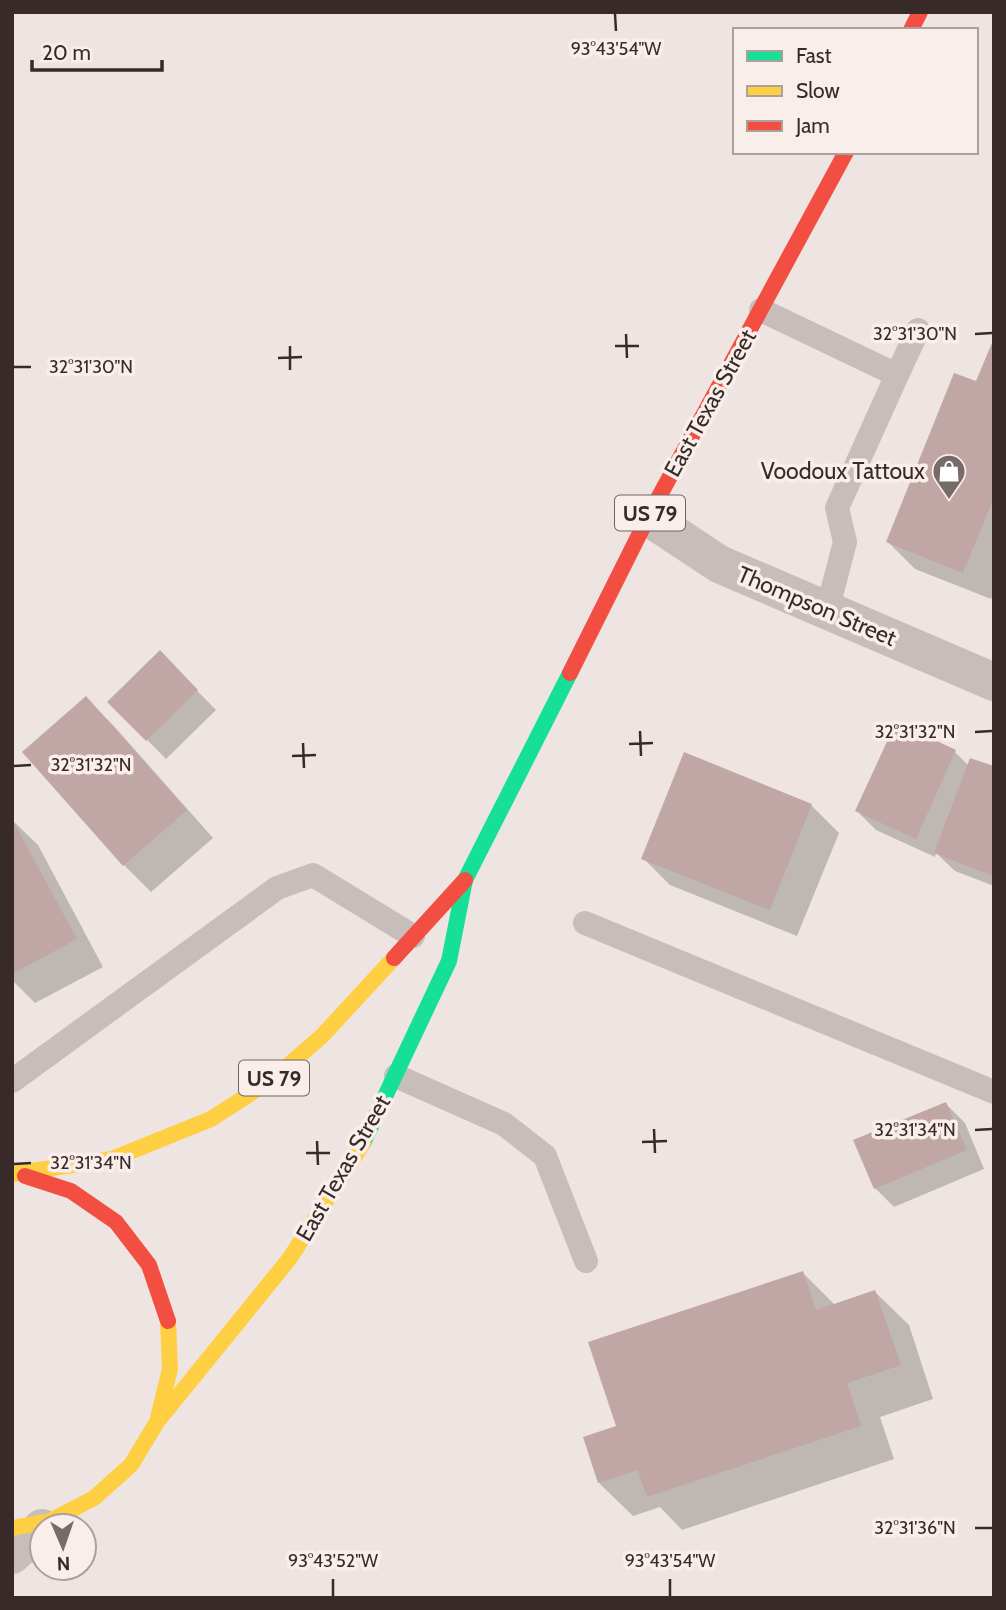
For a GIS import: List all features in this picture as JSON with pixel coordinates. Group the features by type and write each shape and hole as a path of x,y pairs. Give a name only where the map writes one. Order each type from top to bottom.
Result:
{"main road":[{"path":"912,28 920,12"},
{"name":"East Texas Street","path":"69,1512 94,1498 131,1465 157,1422 290,1258 358,1152 449,961 465,880 648,517 845,154"},
{"name":"East Texas Street","path":"16,1174 112,1159 212,1119 270,1081 322,1036 465,880"},
{"name":"East Texas Street","path":"16,1174 71,1191 116,1222 149,1265 168,1316 169,1329 170,1369 157,1422"}],"street":[{"name":"Thompson Street","path":"648,517 719,564 994,682"},
{"path":"12,1555 28,1540"}],"lane":[{"path":"761,310 897,375"},
{"path":"827,611 845,542 837,508 918,330"},
{"path":"12,1081 278,888 313,875 413,936"},
{"path":"585,923 994,1092"},
{"path":"396,1076 504,1124 545,1156 586,1261"}],"building":[{"path":"994,338 994,497 963,573 886,542 954,373 976,381"},
{"path":"160,650 198,690 146,741 107,702"},
{"path":"86,696 187,810 123,866 22,752"},
{"path":"896,722 956,750 916,839 855,811"},
{"path":"684,752 812,804 770,910 641,859"},
{"path":"970,758 994,766 993,876 934,853"},
{"path":"12,819 77,939 12,974"},
{"path":"946,1102 967,1150 874,1189 853,1140"},
{"path":"803,1271 816,1310 875,1290 901,1365 847,1383 861,1426 647,1497 638,1470 598,1483 583,1437 616,1426 588,1342"}],"traffic: fast":[{"path":"363,1143 449,961 465,880 570,673"}],"traffic: slow":[{"path":"12,1174 112,1159 211,1119 270,1081 322,1036 394,958"},
{"path":"157,1422 290,1258 363,1143"},
{"path":"12,1528 50,1521 94,1498 131,1465 157,1422 170,1369 168,1321"}],"traffic: jam":[{"path":"912,28 920,12"},
{"path":"570,673 648,517 845,154"},
{"path":"394,958 465,880"},
{"path":"25,1176 71,1191 116,1222 149,1265 168,1321"}],"place":[{"name":"Voodoux Tattoux","path":"949,501"}]}
